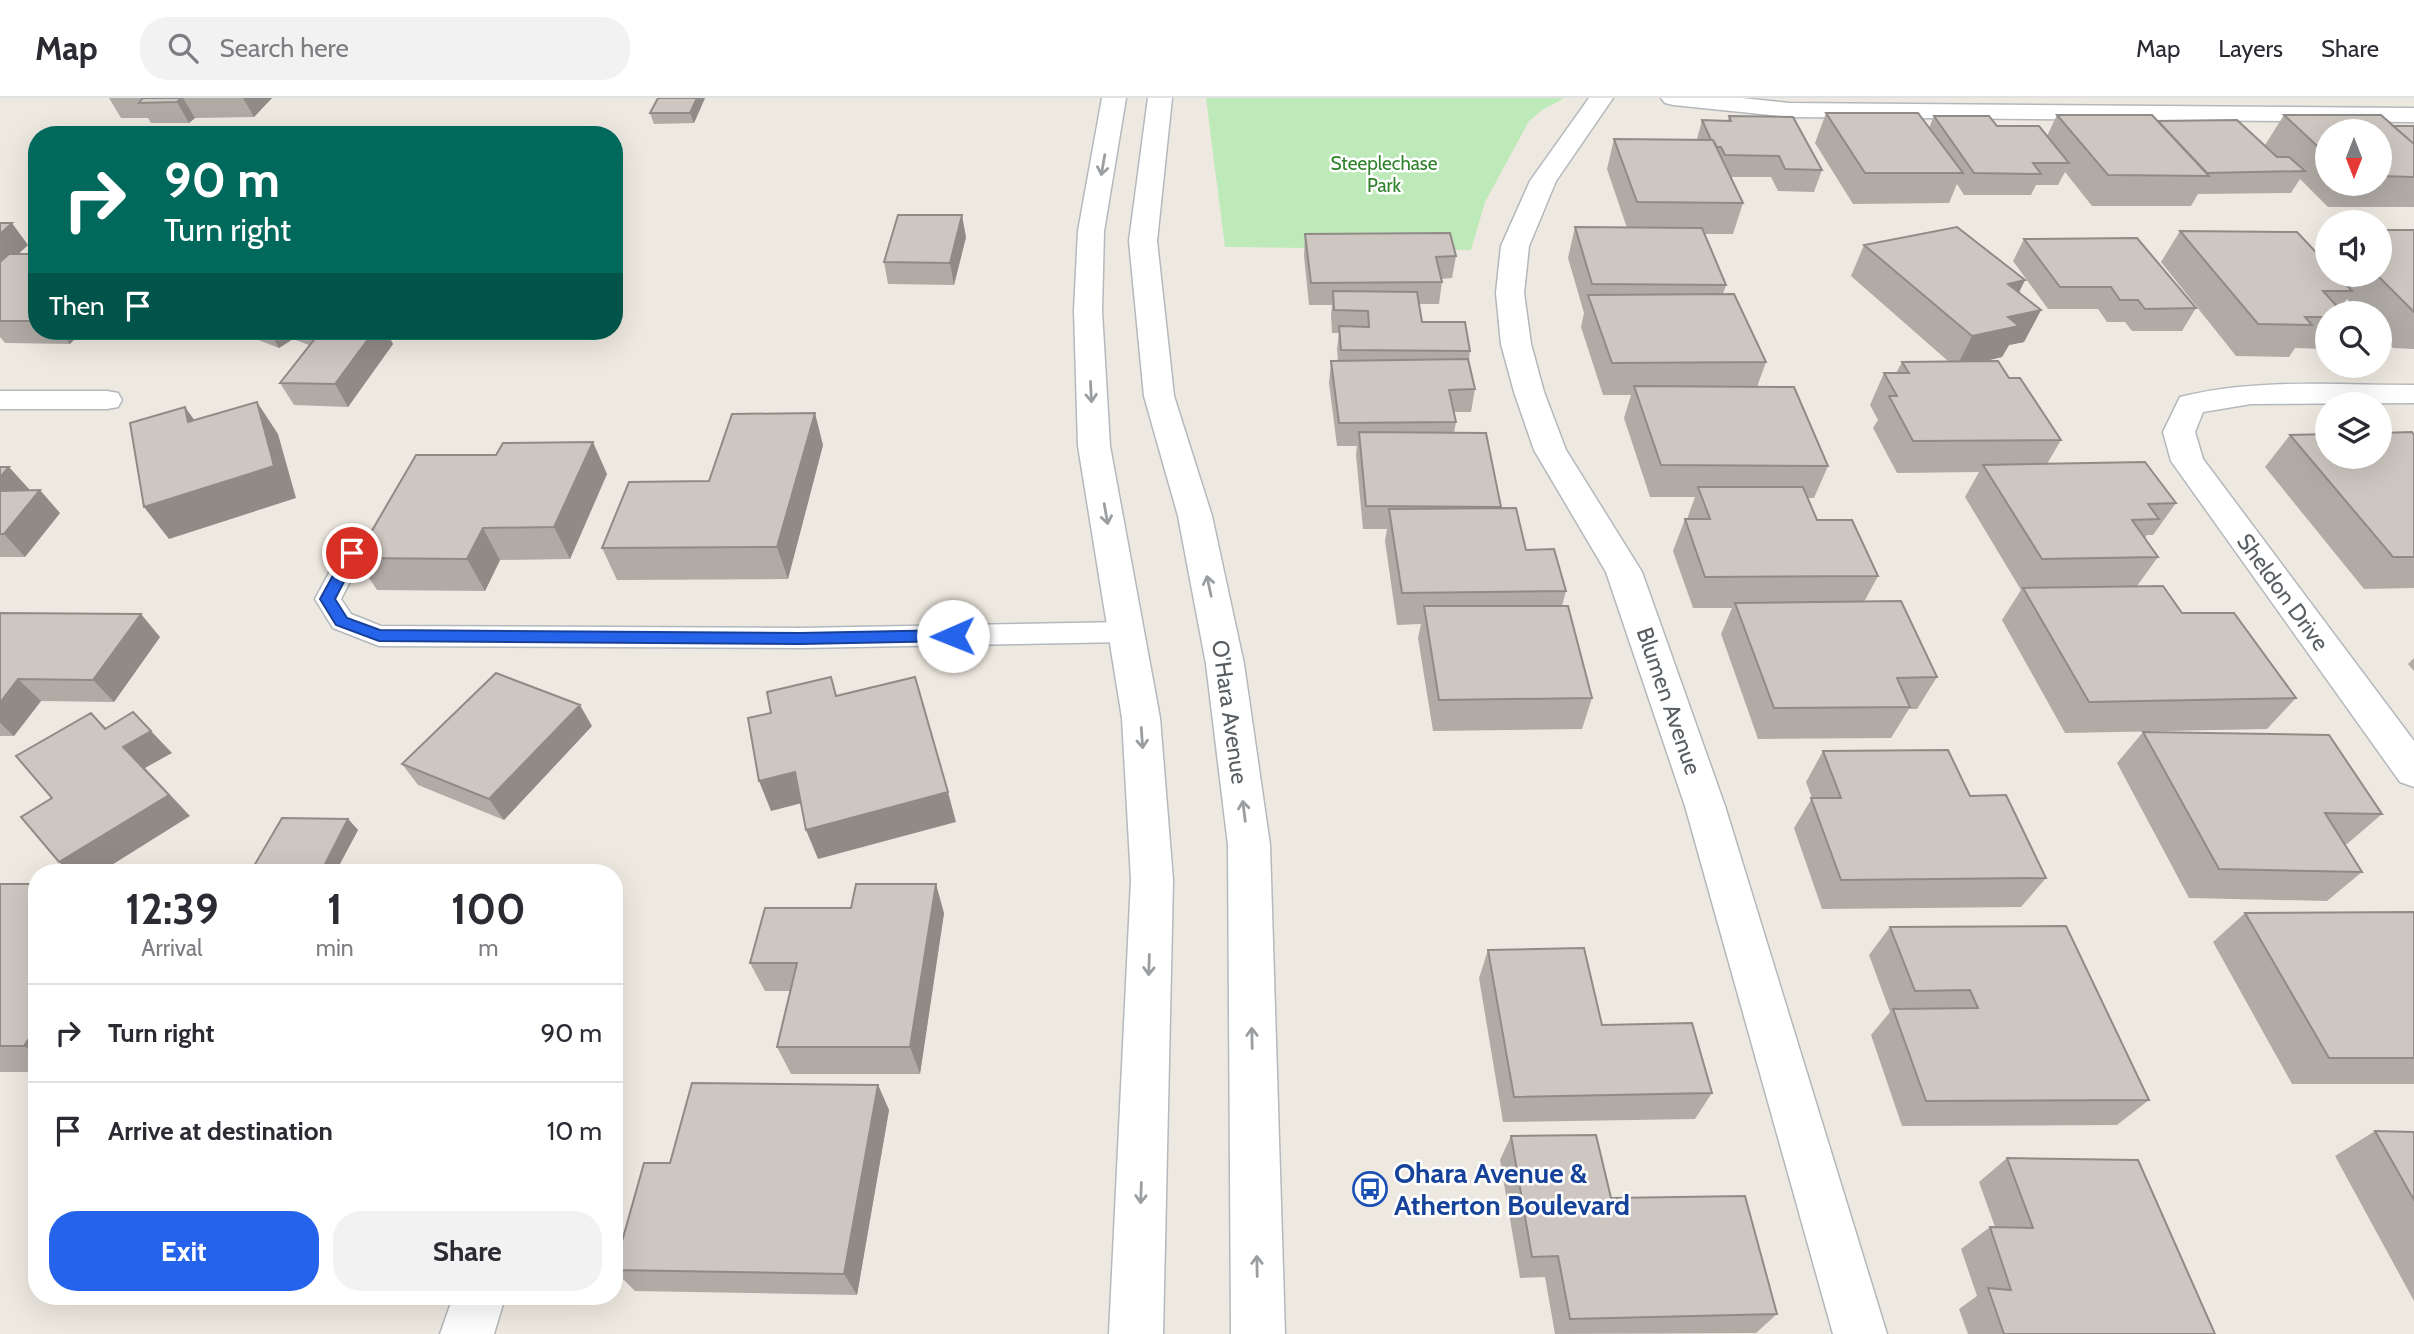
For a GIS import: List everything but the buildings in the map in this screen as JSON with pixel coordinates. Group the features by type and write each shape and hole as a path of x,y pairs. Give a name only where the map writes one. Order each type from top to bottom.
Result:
{"street":[{"path":"1114,98 1091,231 1089,334 1094,446 1141,718 1152,880 1136,1334"},
{"name":"O'Hara Avenue","path":"1160,98 1143,241 1159,396 1195,516 1222,651 1249,845 1258,1334"},
{"name":"Blumen Avenue","path":"1601,98 1543,181 1515,246 1510,293 1516,344 1529,393 1550,450 1624,572 1705,807 1860,1334"},
{"path":"1673,98 1776,109 1842,104 2234,106 2414,115"},
{"name":"Sheldon Drive","path":"2414,394 2250,395 2192,404 2179,432 2187,461 2414,771"},
{"path":"0,400 107,400"},
{"path":"467,1334 476,1305"}],"lane":[{"path":"352,553 328,599 342,621 379,636 800,638 1126,632"}],"green space":[{"name":"Steeplechase Park","path":"1206,98 1563,99 1542,110 1529,121 1485,202 1471,250 1225,247"}],"place":[{"name":"Ohara Avenue & Atherton Boulevard","path":"1370,1189"}],"route":[{"path":"352,553 328,599 342,621 379,636 953,636"}]}
